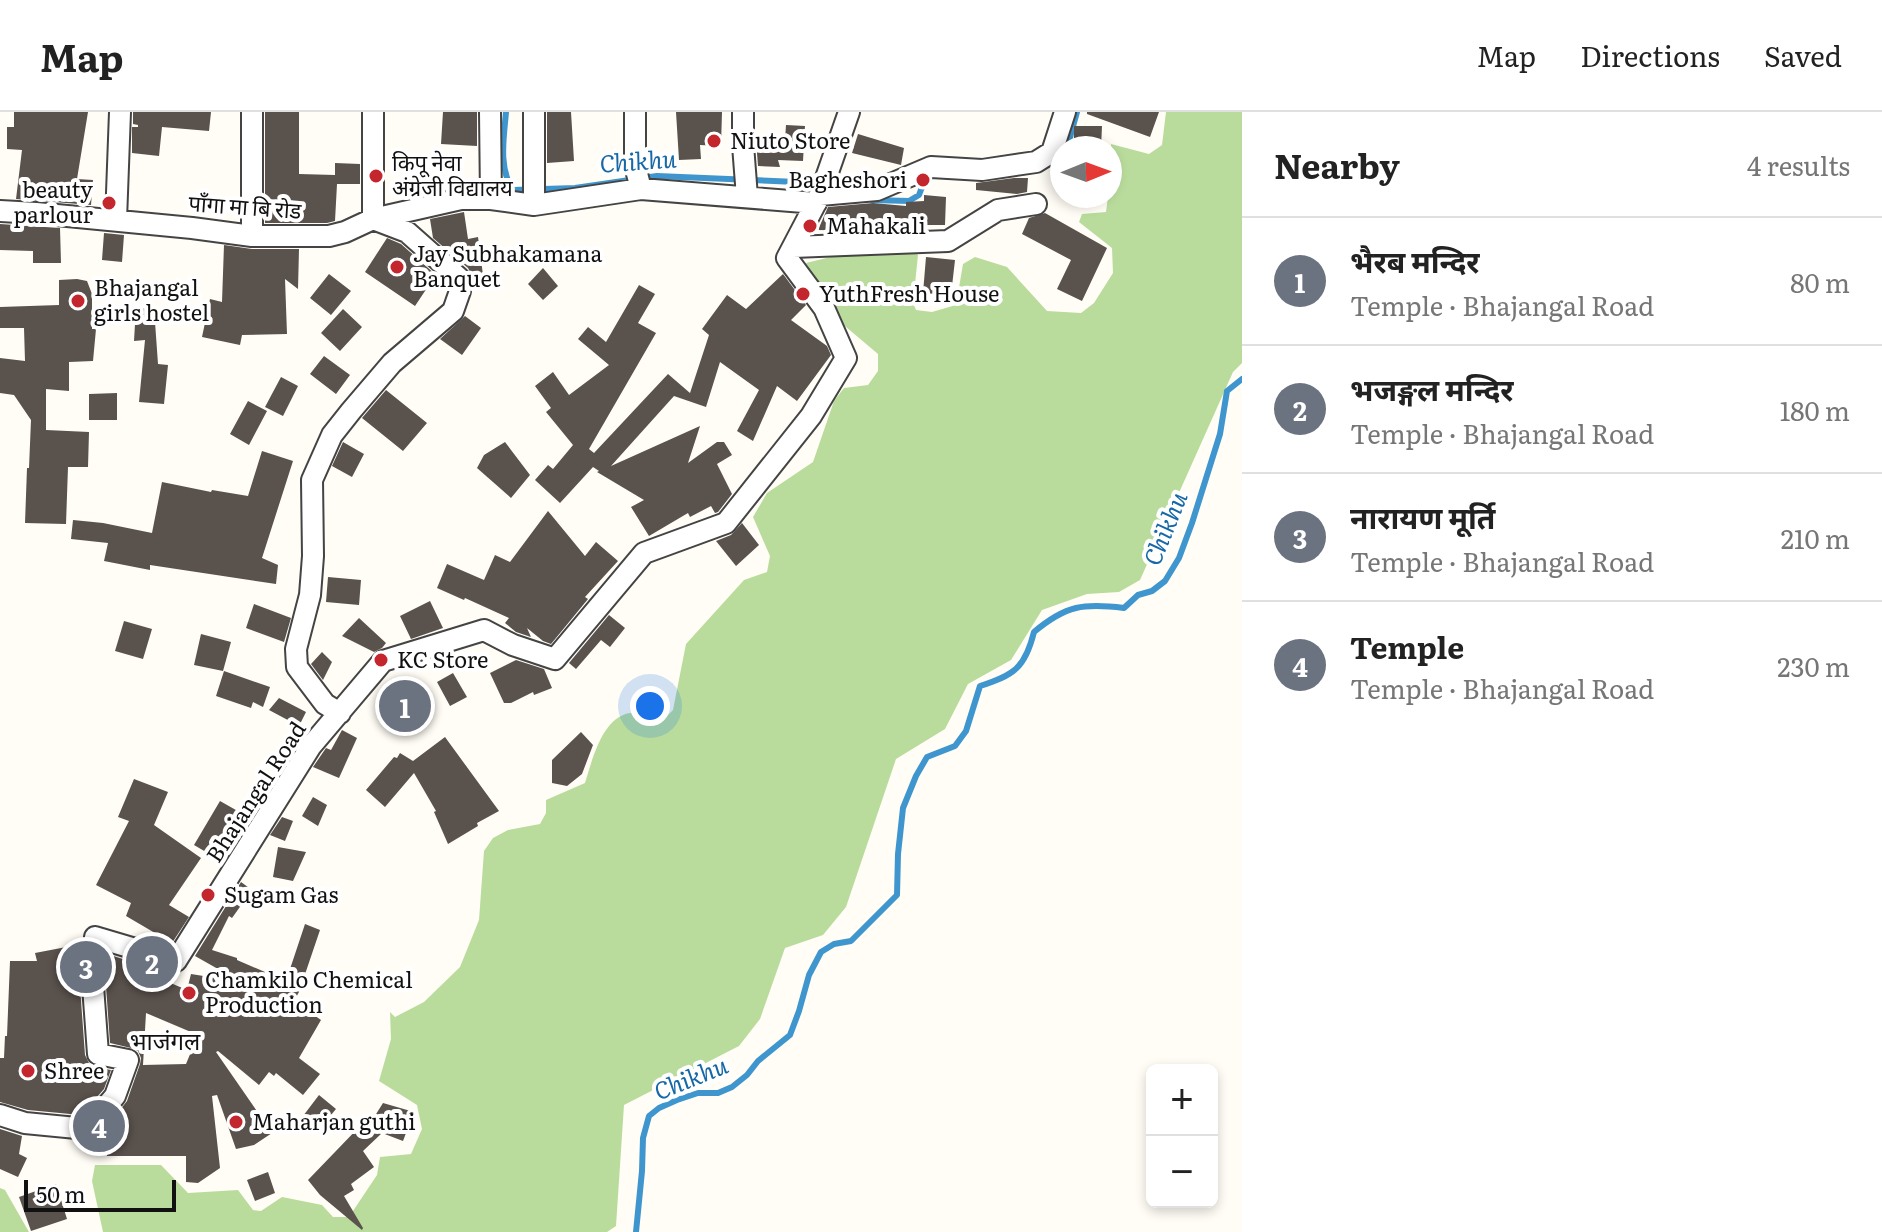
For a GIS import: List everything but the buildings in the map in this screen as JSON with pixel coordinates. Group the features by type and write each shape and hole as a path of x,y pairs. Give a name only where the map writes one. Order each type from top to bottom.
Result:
{"street":[{"path":"116,220 120,112"},
{"path":"252,112 252,236"},
{"path":"340,713 325,704 297,667 296,649 310,595 312,480 332,435 341,423 392,363 453,311 460,291 459,278 407,232 373,219 373,112"},
{"path":"490,112 491,199"},
{"path":"534,112 534,205"},
{"path":"635,112 635,166 641,189"},
{"path":"743,112 747,197"},
{"path":"849,112 818,199 793,247 948,241 998,210 1036,204"},
{"name":"पाँगा मा बि रोड","path":"0,211 116,220 252,236 329,236 373,219 461,199 491,199 534,205 641,189 818,199 877,190 931,167 982,170 1036,162 1052,152 1065,112"},
{"name":"Bhajangal Road","path":"0,1115 25,1123 87,1129 115,1096 128,1060 98,1054 93,986 95,937 176,961 311,746 383,661 484,630 513,645 555,659 644,553 726,523 811,416 846,358 824,308 787,258 793,247"}],"green space":[{"path":"1166,112 1242,112 1242,363 1233,372 1140,580 1119,592 1087,594 1042,610 1011,660 968,684 945,729 896,759 846,907 823,935 785,948 760,1019 739,1046 624,1105 616,1226 607,1232 103,1232 92,1181 95,1165 161,1165 188,1193 238,1190 253,1210 261,1211 282,1197 322,1205 333,1217 349,1217 377,1175 380,1157 411,1154 422,1129 417,1105 379,1081 391,1039 390,1012 395,1017 424,1002 460,967 479,920 484,851 493,838 508,830 540,824 546,813 546,800 585,783 605,731 620,716 633,713 662,721 673,710 686,644 744,580 767,572 770,556 753,517 767,493 813,462 834,401 844,388 868,385 878,371 878,354 833,316 806,263 855,251 912,249 918,255 913,303 916,310 932,312 956,305 963,264 975,257 1007,267 1047,311 1081,313 1094,303 1113,273 1112,248 1079,222 1082,214 1122,208 1122,147 1149,154 1162,145"},
{"path":"0,1188 5,1190 29,1232 0,1232"}],"waterway":[{"name":"Chikhu","path":"506,112 504,162 513,190 575,188 657,176 820,183"},
{"name":"Chikhu","path":"1070,136 1077,112"},
{"name":"Chikhu","path":"872,200 909,201 919,195 930,174"},
{"name":"Chikhu","path":"636,1232 643,1138 649,1116 677,1100 698,1093 718,1093 732,1087 790,1035 809,975 821,952 834,944 851,941 897,895 903,808 927,757 955,746 966,731 980,686 1010,674 1027,654 1034,632 1056,616 1086,606 1124,608 1138,595 1152,591 1165,581 1179,558 1192,523 1220,434 1227,391 1242,379"}],"place":[{"name":"Niuto Store","path":"714,141"},
{"name":"किपू नेवा अंग्रेजी विद्यालय","path":"376,176"},
{"name":"Bagheshori","path":"923,180"},
{"name":"beauty parlour","path":"109,203"},
{"name":"Mahakali","path":"810,226"},
{"name":"Jay Subhakamana Banquet","path":"397,267"},
{"name":"YuthFresh House","path":"803,294"},
{"name":"Bhajangal girls hostel","path":"78,301"},
{"name":"KC Store","path":"381,660"},
{"name":"भैरब मन्दिर","path":"405,706"},
{"name":"Sugam Gas","path":"208,895"},
{"name":"भजङ्गल मन्दिर","path":"152,962"},
{"name":"नारायण मूर्ति","path":"86,967"},
{"name":"Chamkilo Chemical Production","path":"189,993"},
{"name":"Shree","path":"28,1071"},
{"name":"Maharjan guthi","path":"236,1122"},
{"name":"Temple","path":"99,1126"}],"district":[{"name":"भाजंगल","path":"165,1042"}]}
